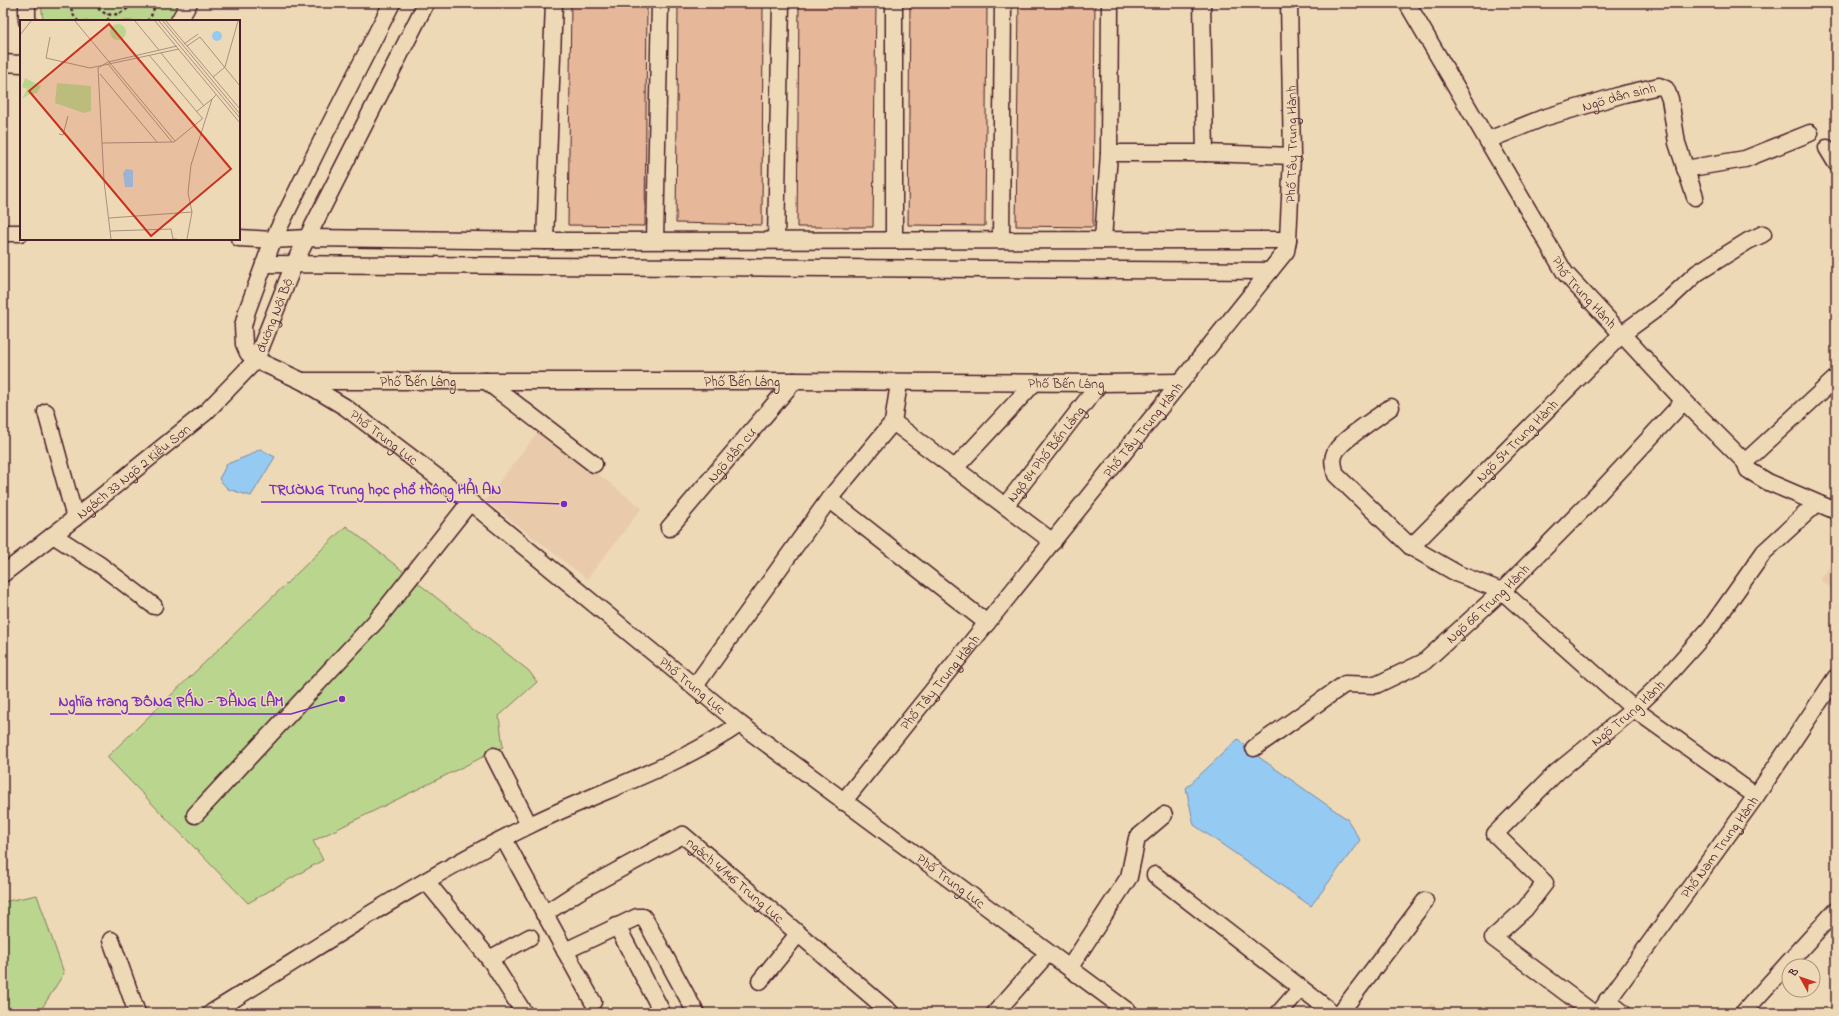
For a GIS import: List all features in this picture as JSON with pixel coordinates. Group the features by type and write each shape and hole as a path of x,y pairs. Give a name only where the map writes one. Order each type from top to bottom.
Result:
{"street":[{"path":"27,3 27,20"},
{"path":"180,20 189,3"},
{"name":"đường Nội Bộ","path":"392,3 273,240 243,326 244,344 248,353 256,360 294,264 426,3"},
{"path":"545,240 554,3"},
{"path":"655,240 660,3"},
{"path":"776,240 781,3"},
{"path":"894,3 894,240"},
{"path":"1001,240 1003,3"},
{"path":"1103,240 1109,153 1110,3"},
{"path":"1202,3 1205,153"},
{"name":"Phố Tây Trung Hành","path":"843,802 1286,252 1288,240 1292,156 1289,3"},
{"name":"Phố Trung Hành","path":"1407,3 1565,273 1684,401 1745,462 1748,470 1768,482 1816,504 1836,511"},
{"path":"3,63 20,64"},
{"name":"Ngõ dân sinh","path":"1488,140 1543,118 1624,94 1659,86 1666,89 1670,99 1677,143 1695,197"},
{"path":"1685,169 1745,159 1810,133"},
{"path":"1827,148 1836,163"},
{"path":"1109,153 1205,153 1292,156"},
{"path":"3,233 20,233"},
{"name":"Ngõ 54 Trung Hành","path":"1411,547 1622,334 1667,301 1697,273 1748,241 1763,234"},
{"path":"240,238 273,240 307,238 545,240 1288,240"},
{"path":"264,264 1270,271"},
{"name":"Phố Trung Lực","path":"256,360 302,381 345,407 470,502 740,724 843,802 1048,953 1070,967 1130,1013"},
{"name":"Ngách 33 Ngõ 2 Kiều Sơn","path":"3,574 76,518 206,412 256,360"},
{"path":"1745,462 1836,378"},
{"name":"Phố Bến Láng","path":"302,381 794,381 899,383 1181,382"},
{"path":"486,381 594,464"},
{"name":"Ngõ dân cư","path":"668,528 794,381"},
{"path":"695,686 829,499 893,422 899,383"},
{"path":"955,468 1034,383"},
{"name":"Ngộ 84 Phố Bến Lảng","path":"1005,506 1100,383"},
{"name":"Ngõ 66 Trung Hành","path":"1254,748 1345,684 1376,685 1424,662 1502,591 1595,497 1684,401"},
{"path":"1391,407 1353,434 1335,451 1332,464 1336,475 1357,497 1411,547 1458,574 1502,591 1634,709 1756,796"},
{"path":"46,412 76,518"},
{"path":"893,422 1053,542"},
{"path":"829,499 987,623"},
{"path":"195,815 376,621 470,502"},
{"name":"Ngõ Trung Hành","path":"1593,1013 1493,938 1526,909 1545,884 1495,834 1557,772 1634,709 1660,684 1711,627 1764,552 1816,504"},
{"path":"53,535 100,566 154,606"},
{"name":"Phố Nam Trung Hành","path":"1603,1007 1756,796 1836,677"},
{"path":"211,1013 426,881 529,825 707,746 740,724"},
{"path":"494,756 529,825"},
{"path":"1070,967 1129,877 1137,838 1164,815"},
{"name":"ngách 4/146 Trung Lực","path":"544,914 578,892 683,835 886,1011"},
{"path":"504,839 593,1002"},
{"path":"1155,874 1333,1013"},
{"path":"426,881 489,959 524,1013"},
{"path":"1340,1013 1425,901"},
{"path":"1743,1013 1836,910"},
{"path":"565,951 637,917 642,917 647,923 696,1013"},
{"path":"617,926 661,1010"},
{"path":"760,981 798,934"},
{"path":"489,959 530,937"},
{"path":"111,940 136,1013"},
{"path":"995,1013 1048,953"},
{"path":"1279,1013 1300,988"},
{"path":"1603,1007 1623,1013"}],"path":[{"path":"69,3 77,20"},
{"path":"95,3 102,11 108,14 122,13 128,9 132,3"},
{"path":"148,20 156,3"},
{"path":"108,14 108,20"}],"shaded area":[{"path":"540,429 642,508 587,579 485,500"},
{"path":"1836,557 1836,591 1820,580"},
{"path":"1431,1003 1446,1013 1423,1013"}],"green space":[{"path":"41,3 183,3 173,20 43,20"},
{"path":"346,526 529,671 537,682 499,716 503,747 313,841 323,860 248,903 107,757"},
{"path":"37,895 64,973 39,1013 3,1013 3,902"}],"water":[{"path":"260,449 275,457 251,496 228,489 219,479 227,464 250,455"},
{"path":"1238,739 1253,753 1347,819 1360,840 1311,906 1194,825 1186,788"}],"building":[{"path":"571,3 647,3 645,226 568,225"},
{"path":"678,3 763,3 762,225 676,223"},
{"path":"799,3 876,3 873,227 797,227"},
{"path":"910,3 987,3 985,226 908,225"},
{"path":"1019,3 1095,3 1093,227 1016,226"}],"place":[{"name":"TRƯỜNG Trung học phổ thông HẢI AN","path":"564,504"},
{"name":"Nghĩa trang ĐỒNG RẮN - ĐẰNG LÂM","path":"342,699"}]}
